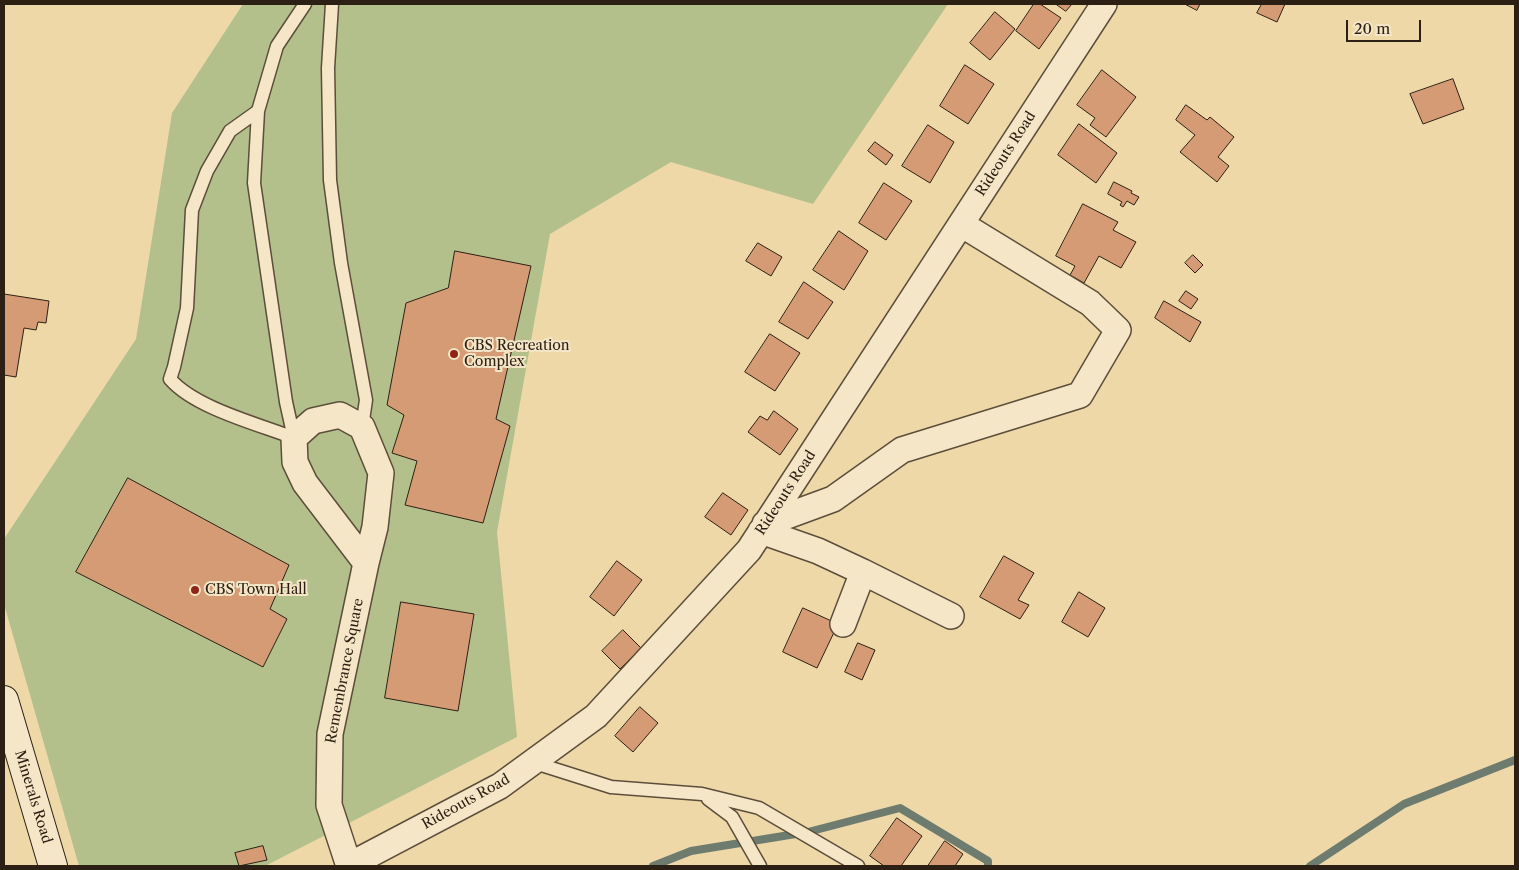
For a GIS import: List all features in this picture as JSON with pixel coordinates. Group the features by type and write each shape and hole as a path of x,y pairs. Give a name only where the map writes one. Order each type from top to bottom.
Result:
{"street":[{"name":"Rideouts Road","path":"349,866 500,786 596,716 749,550 1104,4"},
{"path":"763,528 833,499 902,450 1080,395 1118,330 1090,303 961,224"},
{"path":"362,427 340,414 313,421 294,438 295,462 305,483 366,563"},
{"name":"Remembrance Square","path":"349,866 329,805 330,734 375,527 381,473 362,427"},
{"path":"763,528 863,572 951,616"},
{"path":"843,624 863,572"},
{"name":"Minerals Road","path":"4,700 53,866"}],"lane":[{"path":"294,438 285,392 254,183 258,111 276,46 305,4"},
{"path":"332,4 328,68 330,180 341,263 366,400 362,427"},
{"path":"258,111 230,131 207,171 192,210 187,308 170,379 179,389 214,408 294,438"},
{"path":"532,762 611,787 702,794 759,808 858,866"},
{"path":"702,794 732,817 760,866"}],"green space":[{"path":"243,4 948,4 813,204 671,162 550,234 497,532 517,737 265,866 79,866 4,604 4,539 136,339 172,113"}],"building":[{"path":"1034,4 1040,4 1061,18 1039,49 1016,31"},
{"path":"1056,4 1072,4 1066,11"},
{"path":"1185,4 1200,4 1197,10"},
{"path":"1262,4 1285,4 1277,22 1257,13"},
{"path":"995,12 1015,29 990,60 970,43"},
{"path":"965,65 994,84 968,124 940,106"},
{"path":"1102,70 1136,97 1106,137 1090,125 1095,118 1077,105"},
{"path":"1453,79 1464,109 1423,124 1410,94"},
{"path":"1186,105 1207,120 1210,117 1234,137 1218,157 1229,166 1217,182 1180,152 1195,135 1176,120"},
{"path":"1079,124 1117,153 1096,183 1058,155"},
{"path":"928,125 954,142 930,183 902,166"},
{"path":"875,142 893,155 886,165 868,151"},
{"path":"1114,182 1132,191 1131,193 1139,197 1134,205 1127,201 1123,207 1120,205 1122,202 1108,194"},
{"path":"884,183 912,201 886,240 859,223"},
{"path":"1083,204 1118,222 1113,230 1136,242 1121,268 1099,256 1084,283 1070,275 1075,266 1056,256"},
{"path":"839,231 868,251 844,290 813,270"},
{"path":"758,243 782,257 771,276 746,261"},
{"name":"CBS Recreation Complex","path":"455,251 531,266 496,419 510,426 483,523 405,505 417,461 392,453 404,415 387,405 406,303 448,288"},
{"path":"1193,255 1203,265 1195,273 1185,263"},
{"path":"804,282 833,302 808,339 779,322"},
{"path":"1186,291 1198,299 1191,309 1179,301"},
{"path":"4,294 49,301 46,323 38,322 36,330 24,328 16,377 4,375"},
{"path":"1164,301 1201,322 1190,342 1155,318"},
{"path":"770,334 800,353 775,391 745,372"},
{"path":"774,411 798,429 780,455 748,432 760,416 767,420"},
{"name":"CBS Town Hall","path":"128,478 289,565 270,609 287,619 263,667 76,572"},
{"path":"723,493 748,510 731,535 705,517"},
{"path":"1004,556 1034,573 1018,600 1029,605 1020,619 980,597"},
{"path":"617,561 642,580 614,616 590,597"},
{"path":"1079,592 1105,608 1088,637 1062,622"},
{"path":"401,602 474,614 458,711 385,698"},
{"path":"803,608 838,624 817,668 783,652"},
{"path":"623,630 641,648 620,669 602,651"},
{"path":"858,643 875,650 862,680 845,672"},
{"path":"640,707 658,723 633,752 615,736"},
{"path":"897,818 922,836 901,866 884,866 870,856"},
{"path":"945,841 963,854 955,866 928,866"},
{"path":"263,846 267,860 239,866 235,853"}],"waterway":[{"path":"1310,866 1404,804 1515,760"},
{"path":"653,866 691,851 808,832 900,808 988,861 988,866"}],"place":[{"name":"CBS Recreation Complex","path":"454,354"},
{"name":"CBS Town Hall","path":"195,590"}]}
